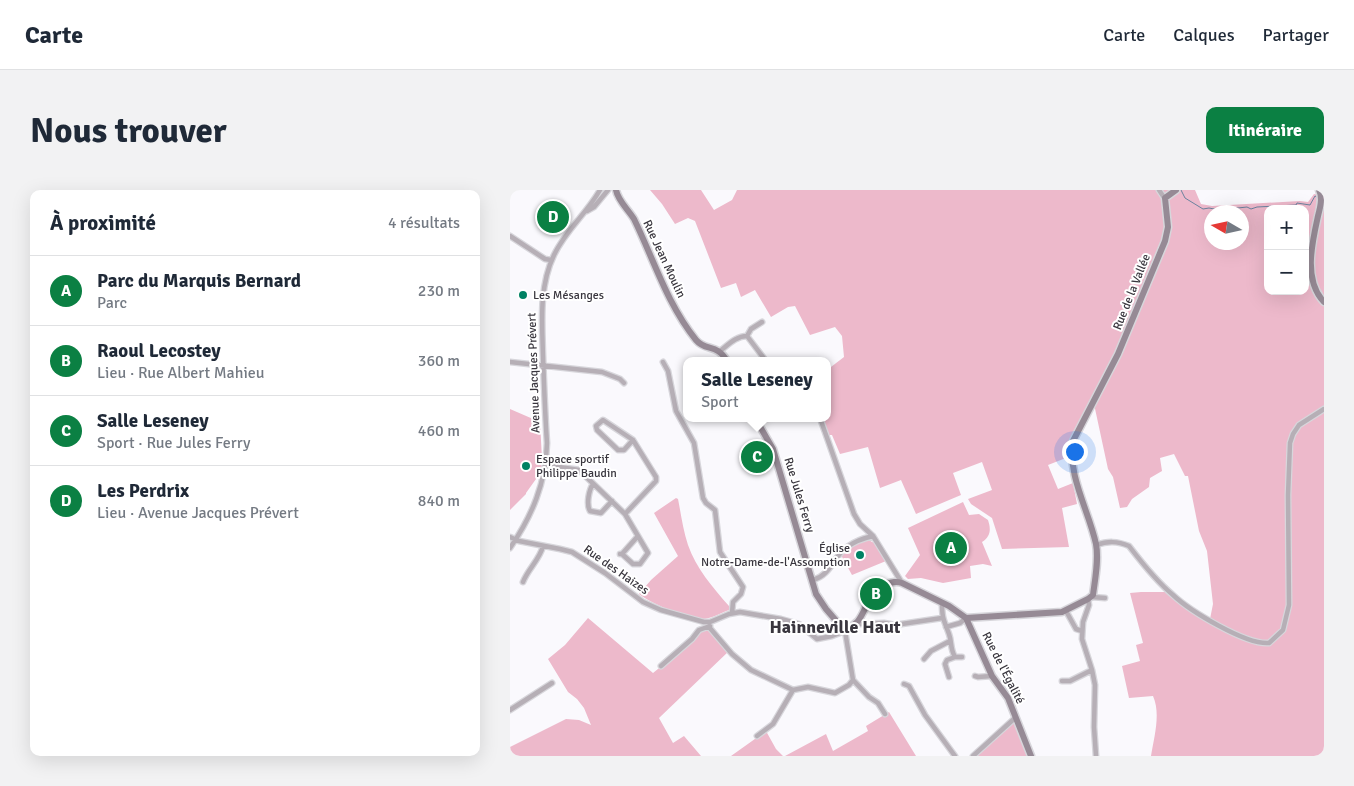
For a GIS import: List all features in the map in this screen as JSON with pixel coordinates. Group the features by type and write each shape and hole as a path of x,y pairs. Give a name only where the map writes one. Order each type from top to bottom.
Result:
{"street":[{"name":"Avenue Jacques Prévert","path":"510,548 536,499 546,465 543,290 551,260 566,234 585,212 600,190"},
{"name":"Avenue Jacques Prévert","path":"585,212 594,207 608,190"},
{"name":"Rue Jean Moulin","path":"616,190 618,197 634,220 668,298 677,312 698,342 720,351"},
{"path":"1159,190 1165,199 1166,196 1174,191"},
{"path":"1319,190 1321,203 1311,251 1311,260 1315,288 1319,297 1324,302"},
{"name":"Rue de la Vallée","path":"1090,598 1093,594 1096,545 1082,502 1071,456 1073,441 1118,354 1165,241 1168,227 1165,199"},
{"path":"510,236 545,259 551,260"},
{"path":"747,336 751,329 762,322"},
{"path":"724,357 720,351 742,336 750,338 763,357"},
{"path":"510,362 602,372 620,379 624,383"},
{"path":"663,362 668,371 676,411 694,443 703,498 715,510 720,552 743,587 741,594 733,602 732,613"},
{"path":"1096,545 1107,541 1122,543 1128,546 1161,584 1179,600 1232,633 1262,643 1269,642 1283,630 1289,605 1288,495 1290,443 1299,425 1324,409"},
{"path":"625,514 656,482 656,477 633,440 603,420 596,426 618,450 624,450 633,440"},
{"name":"Rue Jules Ferry","path":"758,422 774,449 818,597 845,631"},
{"path":"821,422 854,514 860,524 872,536 902,583"},
{"path":"546,465 579,470 625,514 638,536 648,553 640,564 633,564 621,554 638,536"},
{"path":"594,484 591,487 588,505 590,511 601,513 612,501"},
{"path":"812,580 828,571 846,548 864,538 872,536"},
{"name":"Rue des Haizes","path":"510,537 515,540 572,552 652,607 709,625"},
{"path":"523,582 543,546"},
{"path":"661,666 686,645 699,630 732,613 744,612 792,622 818,638 832,636 845,631 856,622 870,596 878,588 890,583 902,583 942,603 966,618"},
{"path":"1090,598 1082,631 1082,641 1092,670 1095,686 1094,727 1096,756"},
{"path":"946,627 960,623 966,618 1066,611 1090,598 1105,598"},
{"path":"942,603 942,618 955,657"},
{"path":"1066,611 1076,629 1082,631"},
{"path":"856,622 860,624 884,623 895,625 942,618"},
{"name":"Rue de l'Égalité","path":"966,618 992,676 1008,698 1031,756"},
{"path":"709,625 732,654 751,670 793,690 808,687 835,693 849,685 853,680"},
{"path":"845,631 853,680 869,697 878,703 886,714"},
{"path":"924,658 931,651 950,640"},
{"path":"949,677 945,664 947,660 962,657"},
{"path":"1062,681 1070,681 1092,670"},
{"path":"975,676 978,678 992,676"},
{"path":"510,710 552,683"},
{"path":"904,684 909,686 925,714 955,756"},
{"path":"757,736 773,724 793,690"},
{"path":"534,695 537,701"},
{"path":"973,756 1015,718"}],"shaded area":[{"path":"650,190 701,190 714,210 732,200 737,190 1195,190 1201,204 1206,205 1204,205 1204,250 1249,250 1249,205 1230,205 1308,202 1314,194 1324,196 1324,756 1151,756 1156,726 1156,710 1153,696 1129,698 1122,666 1140,661 1136,645 1143,643 1130,593 1169,592 1210,619 1213,604 1207,551 1199,531 1188,476 1185,476 1174,454 1160,458 1162,471 1150,478 1149,487 1132,499 1127,507 1120,508 1113,477 1108,469 1094,404 1073,441 1071,456 1048,465 1058,489 1073,483 1077,504 1062,508 1069,547 1002,549 992,518 971,504 968,499 992,490 982,462 953,473 961,495 916,514 901,480 880,488 868,447 840,454 832,435 829,435 824,422 831,422 831,367 844,357 842,336 835,327 810,335 795,306 788,307 771,317 755,290 741,297 736,283 721,288 695,221 688,218 675,224"},
{"name":"Espace sportif Philippe Baudin","path":"510,409 540,422 542,459 541,472 526,494 510,510"},
{"path":"676,498 678,499 691,553 706,577 729,606 729,610 709,618 695,618 669,610 639,594 651,580 678,556 654,513"},
{"path":"963,502 969,515 979,514 988,520 990,532 982,542 992,566 983,564 970,566 971,578 943,583 921,578 908,579 905,576 920,555 908,528"},
{"path":"864,540 875,544 886,561 852,575 841,555 848,548"},
{"path":"588,618 653,673 674,656 699,630 709,627 729,651 659,718 673,743 684,736 701,756 510,756 510,747 566,719 579,720 591,725 584,708 568,692 548,659 565,645"},
{"path":"889,712 916,756 785,756 826,734 833,751 868,731 866,726"},
{"path":"1015,718 1029,756 973,756"},
{"path":"766,731 776,749 783,756 731,756"}],"waterway":[{"path":"1181,190 1185,198 1203,209 1219,210 1296,205 1297,203 1310,205 1315,196 1317,197"}],"place":[{"name":"Les Perdrix","path":"553,217"},
{"name":"Les Mésanges","path":"523,295"},
{"name":"Salle Leseney","path":"757,457"},
{"name":"Espace sportif Philippe Baudin","path":"526,466"},
{"name":"Parc du Marquis Bernard","path":"951,548"},
{"name":"Église Notre-Dame-de-l'Assomption","path":"860,555"},
{"name":"Raoul Lecostey","path":"876,594"}],"district":[{"name":"Hainneville Haut","path":"835,627"}]}
